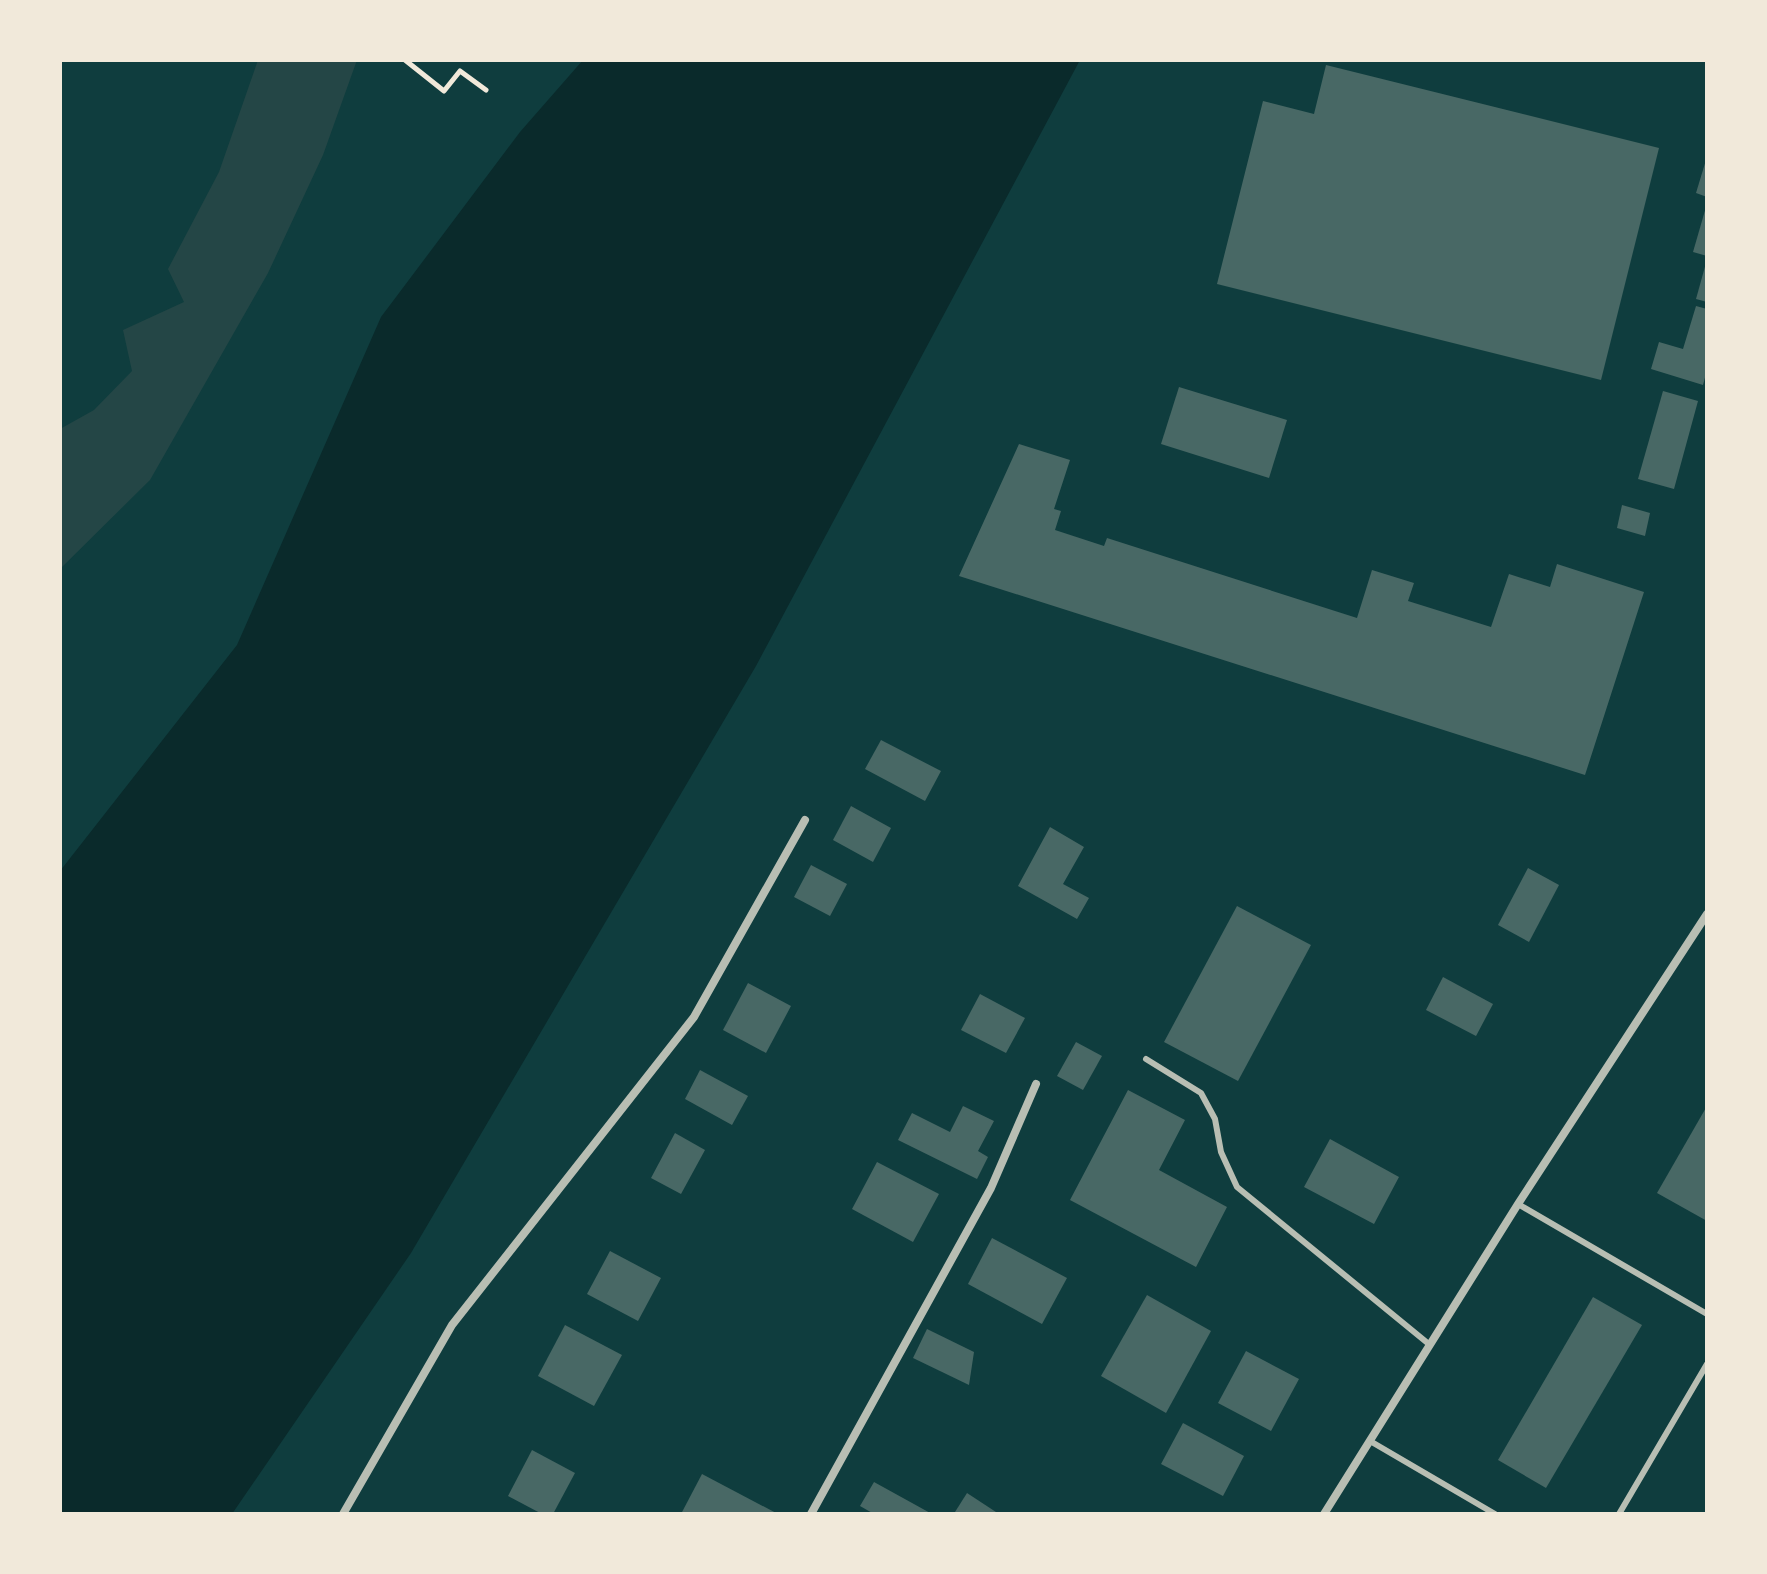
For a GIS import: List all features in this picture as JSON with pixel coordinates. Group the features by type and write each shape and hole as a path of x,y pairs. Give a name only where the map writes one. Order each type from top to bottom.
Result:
{"street":[{"path":"343,1514 452,1325 694,1017 805,820"},
{"path":"1324,1514 1518,1204 1707,914"},
{"path":"811,1514 991,1188 1036,1084"}],"lane":[{"path":"1146,1059 1201,1093 1215,1119 1221,1152 1237,1187 1430,1345"},
{"path":"1518,1204 1707,1314"},
{"path":"1619,1514 1707,1364"},
{"path":"1370,1441 1495,1514"}],"path":[{"path":"405,60 444,91 460,71 486,90"}],"shaded area":[{"path":"258,60 357,60 323,155 268,273 150,480 60,569 60,429 94,410 132,371 123,330 184,302 168,269 219,172"},
{"path":"583,60 1080,60 756,666 411,1253 232,1514 60,1514 60,871 237,645 381,317 520,132"}],"building":[{"path":"1326,65 1659,148 1601,380 1217,284 1263,101 1314,114"},
{"path":"1707,160 1707,197 1696,193"},
{"path":"1707,207 1707,256 1693,252"},
{"path":"1707,263 1707,302 1696,299"},
{"path":"1696,306 1707,309 1707,370 1703,385 1651,369 1659,342 1683,349"},
{"path":"1179,387 1287,420 1269,478 1161,444"},
{"path":"1663,391 1698,401 1674,489 1638,479"},
{"path":"1019,444 1070,460 1054,509 1061,511 1055,530 1104,546 1107,538 1357,618 1372,570 1414,583 1408,601 1491,627 1509,574 1550,587 1557,564 1644,592 1585,775 959,576"},
{"path":"1622,505 1650,513 1645,536 1617,528"},
{"path":"881,740 941,771 925,801 865,769"},
{"path":"851,806 891,828 873,862 833,840"},
{"path":"1050,827 1084,847 1063,884 1089,898 1077,919 1018,886"},
{"path":"811,865 847,884 830,916 794,897"},
{"path":"1528,868 1559,885 1529,942 1498,925"},
{"path":"1237,906 1311,945 1238,1081 1164,1042"},
{"path":"1443,977 1493,1004 1476,1036 1426,1010"},
{"path":"748,983 791,1006 766,1053 723,1030"},
{"path":"980,994 1025,1018 1006,1053 961,1030"},
{"path":"1076,1042 1102,1056 1083,1090 1057,1076"},
{"path":"700,1070 748,1096 732,1125 685,1099"},
{"path":"1128,1090 1185,1120 1159,1170 1227,1207 1196,1267 1070,1200"},
{"path":"963,1106 994,1121 978,1151 988,1157 977,1179 898,1140 912,1113 950,1132"},
{"path":"1707,1106 1707,1221 1657,1193"},
{"path":"675,1133 705,1150 681,1194 651,1178"},
{"path":"1330,1139 1399,1177 1374,1224 1304,1187"},
{"path":"877,1162 939,1194 913,1242 852,1209"},
{"path":"992,1238 1067,1278 1042,1324 968,1284"},
{"path":"610,1251 661,1278 638,1321 587,1294"},
{"path":"1147,1295 1211,1331 1166,1413 1101,1376"},
{"path":"1593,1297 1642,1325 1546,1488 1498,1460"},
{"path":"565,1325 622,1355 594,1406 538,1376"},
{"path":"927,1329 974,1352 969,1385 913,1358"},
{"path":"1246,1351 1299,1379 1271,1431 1218,1403"},
{"path":"1183,1423 1244,1456 1223,1496 1161,1464"},
{"path":"532,1450 575,1473 553,1514 542,1514 508,1496"},
{"path":"702,1474 778,1514 681,1514"},
{"path":"874,1482 932,1514 874,1514 860,1506"},
{"path":"967,1493 999,1514 955,1512"}]}
